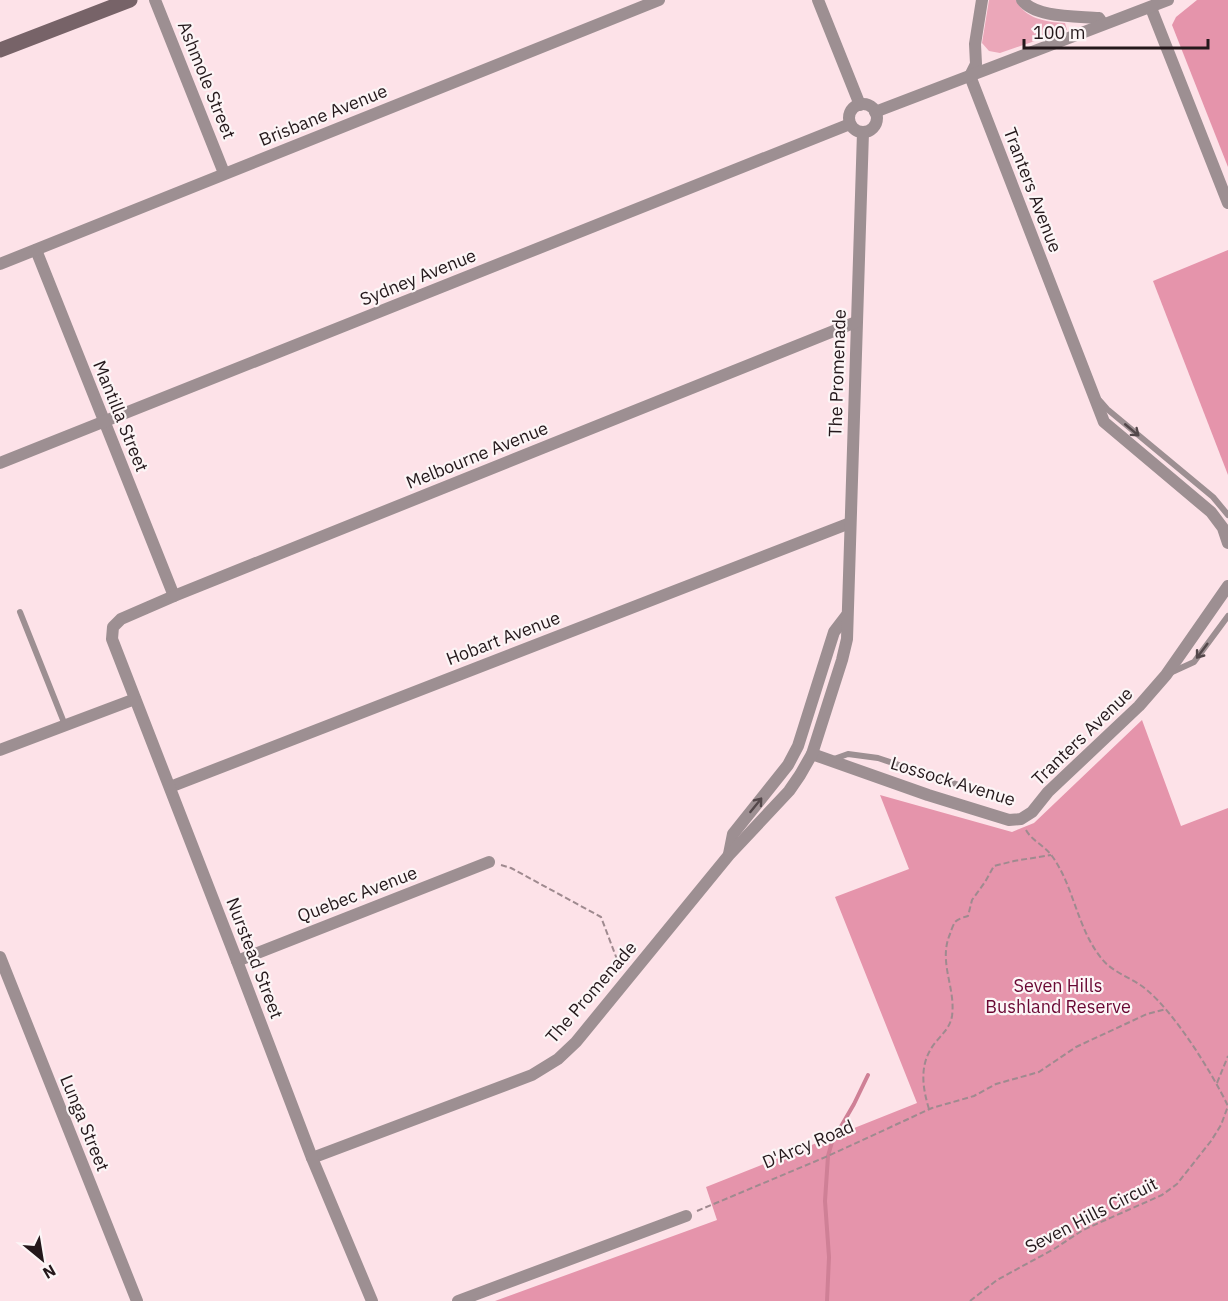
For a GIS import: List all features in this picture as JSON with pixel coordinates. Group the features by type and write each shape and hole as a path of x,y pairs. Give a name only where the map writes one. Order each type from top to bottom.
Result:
{"main road":[{"path":"0,50 130,0"}],"street":[{"name":"Ashmole Street","path":"155,0 224,173"},
{"name":"Brisbane Avenue","path":"0,264 659,0"},
{"path":"818,0 860,105"},
{"path":"970,76 976,64 975,44 982,0"},
{"path":"1022,0 1026,6 1040,12 1099,18 1103,24"},
{"path":"875,112 1168,0"},
{"path":"1150,8 1228,203"},
{"name":"Tranters Avenue","path":"970,76 1104,422 1211,512 1223,528 1228,543"},
{"path":"860,105 869,106 875,112 874,125 863,132 855,130 850,123 851,112 860,105"},
{"name":"Sydney Avenue","path":"0,463 850,123"},
{"name":"The Promenade","path":"312,1158 532,1075 558,1059 576,1042 729,855 789,791 812,754 842,660 846,639 863,132"},
{"name":"Mantilla Street","path":"36,250 174,596"},
{"name":"Melbourne Avenue","path":"113,627 121,619 174,596 856,322"},
{"name":"Hobart Avenue","path":"170,787 850,523"},
{"name":"Tranters Avenue","path":"1021,819 1032,812 1048,792 1139,706 1166,675 1228,586"},
{"name":"The Promenade","path":"729,855 733,834 788,765 798,746 834,632 847,615"},
{"name":"Nurstead Street","path":"113,627 111,639 312,1158 372,1301"},
{"path":"0,750 135,699"},
{"name":"Lossock Avenue","path":"812,754 928,795 1010,820 1021,819"},
{"name":"Quebec Avenue","path":"237,961 489,861"},
{"name":"Lunga Street","path":"0,957 137,1301"},
{"path":"458,1301 686,1216"}],"lane":[{"name":"Tranters Avenue","path":"1091,389 1107,409 1213,497 1228,515"},
{"path":"20,612 65,726"},
{"name":"Tranters Avenue","path":"1166,675 1194,662 1228,616"},
{"name":"Lossock Avenue","path":"830,760 848,754 878,758 986,794"}],"path":[{"name":"Lossock Avenue","path":"1021,819 1030,836 1051,855 1069,889 1087,934 1102,959 1146,989 1166,1009 1217,1083"},
{"path":"929,1109 923,1088 923,1074 926,1059 933,1045 947,1030 952,1016 945,964 947,942 955,922 968,915 972,900 994,866 1051,855"},
{"path":"489,861 511,868 601,918 618,962 632,974"},
{"name":"D'Arcy Road","path":"686,1216 828,1156 929,1109 974,1096 996,1084 1038,1072 1076,1047 1147,1014 1166,1009"},
{"path":"1217,1083 1228,1056"},
{"name":"Seven Hills Circuit","path":"970,1301 997,1280 1054,1249 1083,1230 1162,1195 1177,1184 1221,1125 1228,1106 1217,1083"}],"shaded area":[{"path":"989,0 1016,0 1030,15 1051,22 1065,23 1067,30 1000,53 989,51 982,43"}],"green space":[{"path":"1197,0 1228,0 1228,167 1172,25 1176,17"},
{"path":"1228,250 1228,475 1153,281"},
{"name":"Seven Hills Bushland Reserve","path":"1142,720 1181,826 1228,808 1228,1301 495,1301 717,1220 706,1187 917,1103 835,897 909,869 880,795 1012,832 1034,823"}],"waterway":[{"path":"827,1301 829,1257 825,1201 828,1156 832,1142 868,1075"}]}
